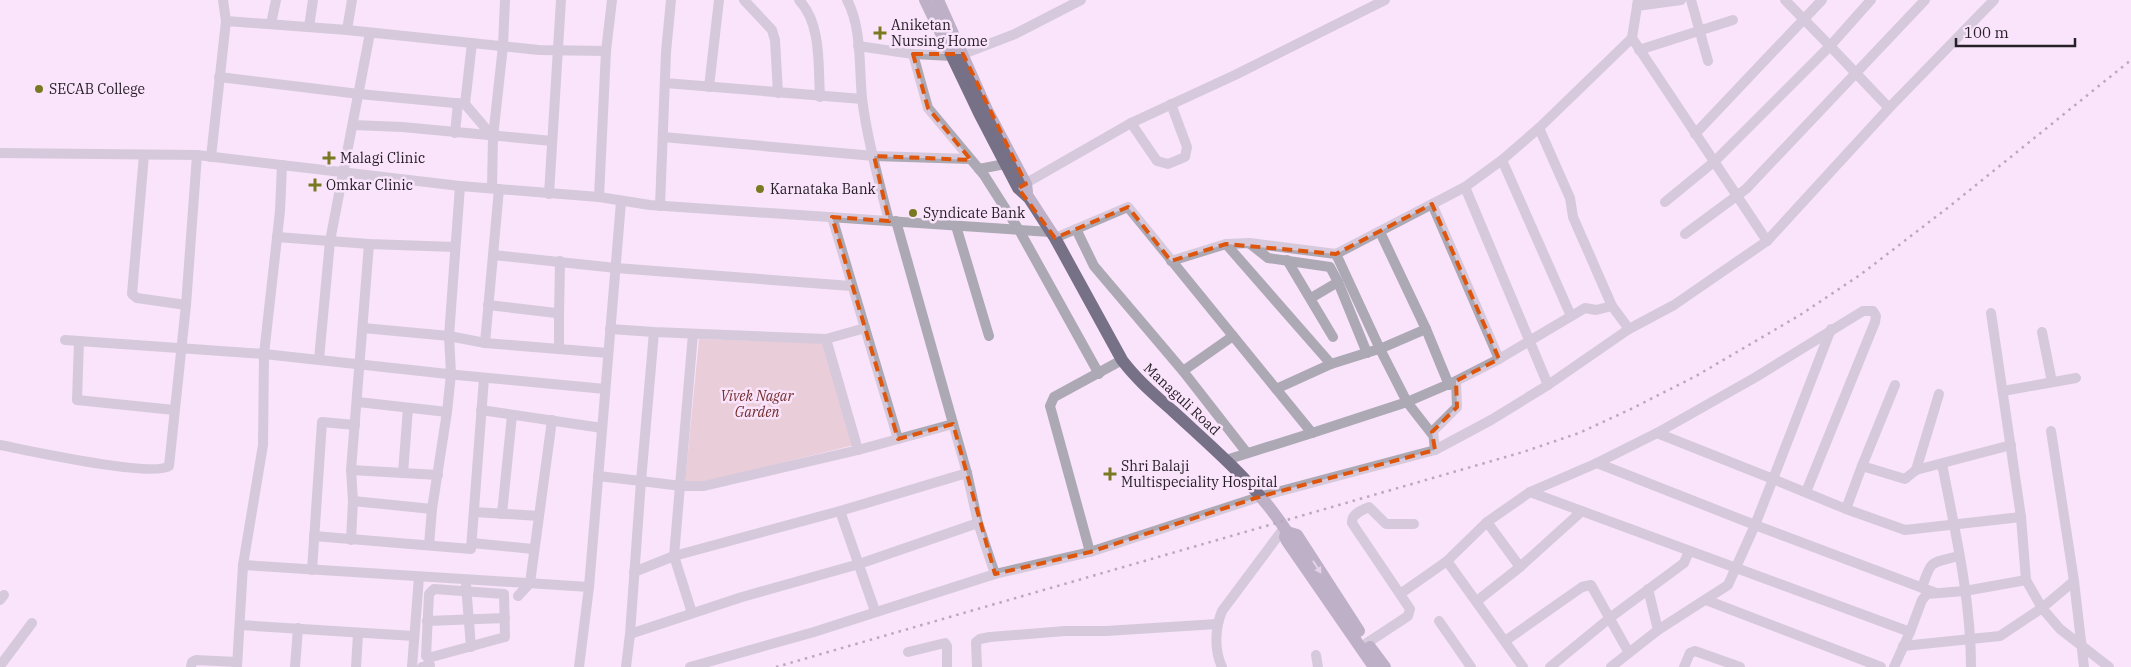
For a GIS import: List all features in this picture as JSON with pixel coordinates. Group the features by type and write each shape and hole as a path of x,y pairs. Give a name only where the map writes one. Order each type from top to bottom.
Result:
{"main road":[{"name":"Managuli Road","path":"925,0 987,110 1028,198 1053,235 1122,360 1135,377 1226,460 1262,496 1285,530 1297,535 1384,667"},
{"name":"Managuli Road","path":"938,0 957,55 1005,164 1022,186"},
{"name":"Managuli Road","path":"1285,530 1287,541 1374,667"}],"street":[{"path":"211,157 226,21 223,0"},
{"path":"271,24 276,0"},
{"path":"309,27 313,0"},
{"path":"347,30 352,0"},
{"path":"485,343 493,254 496,189 493,137 503,46 505,0"},
{"path":"549,194 561,0"},
{"path":"598,197 606,51 612,0"},
{"path":"660,206 665,83 671,0"},
{"path":"710,88 719,0"},
{"path":"744,0 772,30 775,40 778,93"},
{"path":"847,0 858,46 862,99 874,156 967,473 978,523 995,574"},
{"path":"858,46 913,54 957,55 1015,34 1081,0"},
{"path":"1022,186 1130,124 1235,75 1385,0"},
{"path":"1171,261 1226,244 1249,243 1336,254 1380,232 1465,187 1502,160 1540,128 1632,38 1638,3 1681,0"},
{"path":"1691,0 1708,61"},
{"path":"1785,0 1889,108"},
{"path":"1695,134 1822,0"},
{"path":"1665,202 1715,161 1830,46 1871,0"},
{"path":"1685,234 1737,196 1925,0"},
{"path":"690,667 814,632 995,574 1090,552 1262,496 1435,450 1491,420 1548,385 1630,329 1674,305 1767,240 1889,108 1994,0"},
{"path":"805,2 815,33 820,97"},
{"path":"1639,50 1733,20"},
{"path":"226,21 370,32 503,46 606,51"},
{"path":"319,359 330,241 370,32"},
{"path":"1632,38 1767,240"},
{"path":"455,133 472,43"},
{"path":"913,54 928,108 980,169 1019,230 1099,374"},
{"path":"220,77 359,94 462,103 493,137"},
{"path":"665,83 862,99"},
{"path":"1130,124 1157,161 1168,164 1184,157 1187,147 1172,104"},
{"path":"353,125 402,127 493,137 552,141"},
{"path":"1540,128 1570,198 1573,217 1612,306 1630,329"},
{"path":"663,137 874,156 970,159"},
{"path":"0,153 198,155 460,186 598,197 621,202 660,206 1019,230 1053,235 1076,230 1128,207 1312,433"},
{"path":"144,155 132,294 137,298 186,305"},
{"path":"0,445 127,468 162,470 170,463 186,305 198,155"},
{"path":"1502,160 1571,316"},
{"path":"980,169 1005,164"},
{"path":"191,667 192,662 196,660 237,665 243,565 262,445 264,354 280,211 282,166"},
{"path":"429,545 432,509 448,412 451,374 449,336 454,247 460,186"},
{"path":"1465,187 1548,385"},
{"path":"579,667 588,588 621,202"},
{"path":"1432,204 1499,359"},
{"path":"832,217 898,439"},
{"path":"956,226 990,336"},
{"path":"1076,230 1094,266 1183,371 1247,453"},
{"path":"1380,232 1453,383 1457,407 1432,434"},
{"path":"277,237 369,244 454,247"},
{"path":"1249,243 1268,258 1330,267 1367,353"},
{"path":"351,540 353,501 351,470 358,402 359,364 369,244"},
{"path":"1226,244 1331,364"},
{"path":"493,254 616,268 851,286"},
{"path":"1336,254 1407,402 1432,434 1435,450"},
{"path":"1287,260 1333,338"},
{"path":"559,349 560,261"},
{"path":"1311,298 1338,282"},
{"path":"488,305 553,312 559,316"},
{"path":"1226,460 1407,402 1453,383 1499,359 1586,308 1596,310 1612,306"},
{"path":"1400,594 1447,561 1487,522 1530,492 1597,463 1657,433 1756,377 1831,329 1863,311 1873,311 1876,316 1863,352 1806,492"},
{"path":"1991,314 2021,517 2026,580 2042,608 2060,628 2109,667"},
{"path":"363,328 449,336 485,343 608,353"},
{"path":"610,329 826,339 865,328"},
{"path":"1276,389 1331,364 1380,349 1426,329"},
{"path":"1611,667 1658,630 1728,585 1755,525 1831,329"},
{"path":"626,667 654,332"},
{"path":"2042,332 2052,382"},
{"path":"692,613 674,556 693,334"},
{"path":"1183,371 1232,336"},
{"path":"826,339 858,450"},
{"path":"66,340 319,359 484,378 605,389"},
{"path":"79,341 77,400 174,410"},
{"path":"1090,552 1050,406 1054,398 1122,360"},
{"path":"314,536 472,549 484,378"},
{"path":"2003,391 2076,378"},
{"path":"1846,509 1895,385"},
{"path":"1916,470 1939,394"},
{"path":"358,402 448,412"},
{"path":"403,473 408,408"},
{"path":"481,410 602,428"},
{"path":"502,514 512,415"},
{"path":"518,596 530,583 533,549 540,516 552,420"},
{"path":"312,570 322,422 355,425"},
{"path":"598,476 681,486 704,486 858,450 953,424"},
{"path":"2051,431 2074,581 2084,667"},
{"path":"1657,433 1846,509 1905,530 2021,517"},
{"path":"1862,466 1904,480 1916,470 2011,445"},
{"path":"1597,463 1936,593"},
{"path":"1942,464 1965,591 1971,639 1971,667"},
{"path":"351,470 438,475"},
{"path":"634,572 674,556 840,511 967,473"},
{"path":"1530,492 1910,632"},
{"path":"353,501 432,509"},
{"path":"1367,643 1410,613 1410,609 1351,519 1369,507 1386,524 1414,524"},
{"path":"840,511 875,611"},
{"path":"1477,601 1520,567 1582,511"},
{"path":"474,512 540,516"},
{"path":"1487,522 1520,567"},
{"path":"630,634 742,597 859,564 978,523"},
{"path":"1222,667 1217,647 1217,624 1222,611 1285,530"},
{"path":"472,543 533,549"},
{"path":"1550,667 1611,617 1684,563 1689,551"},
{"path":"1922,588 1931,563 1959,556"},
{"path":"1447,561 1523,667"},
{"path":"243,565 418,577 466,585 504,594 505,634 503,639 428,658 425,653 428,594 430,590 466,585 530,583 588,588"},
{"path":"412,667 418,577"},
{"path":"1894,667 1922,600 1927,594 1965,591 2026,580"},
{"path":"1904,646 2000,636 2042,608 2074,581"},
{"path":"466,585 471,647"},
{"path":"1505,641 1586,585 1591,585 1611,617 1629,653"},
{"path":"1648,590 1658,630"},
{"path":"1706,600 1881,667"},
{"path":"427,621 505,618"},
{"path":"1439,621 1471,667"},
{"path":"0,666 32,622"},
{"path":"977,667 976,642 990,637 1065,630 1106,631 1217,624"},
{"path":"240,625 358,634 414,636"},
{"path":"295,667 298,628"},
{"path":"356,667 358,634"},
{"path":"908,652 945,643 947,646 947,667"},
{"path":"1684,667 1690,653 1695,651 1740,667"},
{"path":"1316,655 1318,667"}],"highlighted area":[{"path":"913,54 963,54 1026,184 1018,188 1055,238 1128,207 1171,261 1226,244 1336,254 1432,204 1499,359 1456,381 1457,407 1432,432 1435,450 1262,496 1090,552 995,574 953,424 898,439 832,217 889,221 874,156 971,160 928,108"}],"green space":[{"name":"Vivek Nagar Garden","path":"699,339 823,343 854,445 700,483 685,483"}],"railway":[{"path":"776,667 1523,452 1579,433 1696,376 1800,315 1860,275 1950,206 2131,60"}],"place":[{"name":"Aniketan Nursing Home","path":"880,33"},
{"name":"SECAB College","path":"39,89"},
{"name":"Malagi Clinic","path":"329,158"},
{"name":"Omkar Clinic","path":"315,185"},
{"name":"Karnataka Bank","path":"760,189"},
{"name":"Syndicate Bank","path":"913,213"},
{"name":"Shri Balaji Multispeciality Hospital","path":"1110,474"}]}
